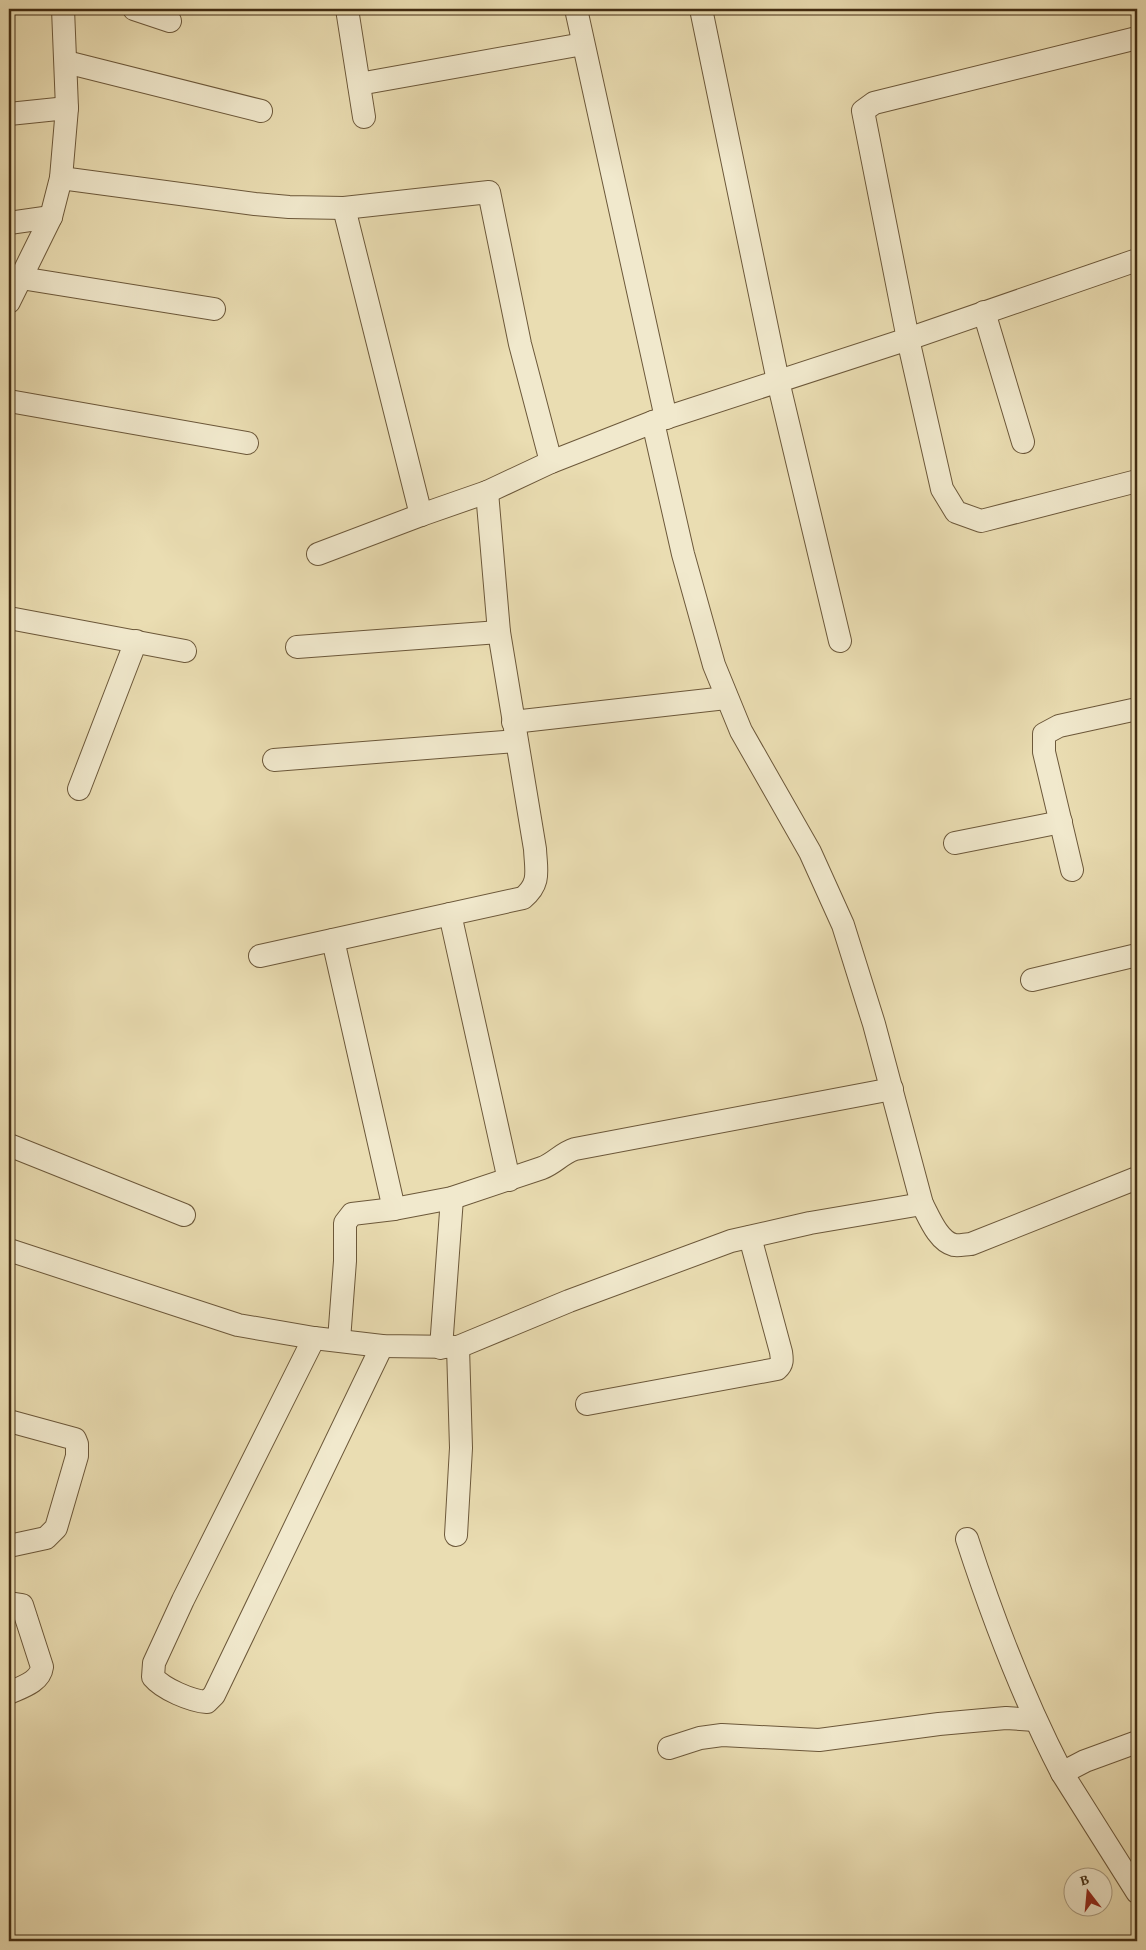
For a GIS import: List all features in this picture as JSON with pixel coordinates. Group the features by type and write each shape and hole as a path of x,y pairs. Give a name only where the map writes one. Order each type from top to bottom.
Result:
{"street":[{"path":"9,302 51,217 62,178 67,108 64,9"},
{"path":"134,9 170,21"},
{"path":"347,9 364,117"},
{"path":"576,9 660,420 683,554 714,665 741,731 810,852 843,925 874,1024 922,1204 933,1225 944,1239 954,1245 971,1244 1137,1178"},
{"path":"701,9 778,381 840,641"},
{"path":"1137,38 874,103 863,110 908,339 942,489 956,512 980,522 1137,481"},
{"path":"359,84 584,44"},
{"path":"66,62 261,111"},
{"path":"9,114 67,108"},
{"path":"62,178 289,207 344,208 489,192 520,344 551,462"},
{"path":"344,208 421,515"},
{"path":"9,223 51,217"},
{"path":"318,554 487,492 551,462 660,420 908,339 1137,260"},
{"path":"21,278 214,310"},
{"path":"984,312 1023,442"},
{"path":"9,401 247,443"},
{"path":"260,956 523,898 532,890 537,878 535,849 499,632 487,492"},
{"path":"9,618 185,651"},
{"path":"297,646 499,632"},
{"path":"80,790 136,642"},
{"path":"274,760 515,732 726,698"},
{"path":"1072,870 1044,752 1044,734 1059,726 1137,709"},
{"path":"955,842 1061,822"},
{"path":"450,914 509,1180"},
{"path":"333,940 394,1209"},
{"path":"1032,980 1137,955"},
{"path":"339,1340 345,1261 345,1223 352,1214 394,1209 452,1198 550,1165 566,1152 575,1149 892,1089"},
{"path":"9,1145 184,1215"},
{"path":"452,1198 449,1348 461,1448 456,1535"},
{"path":"9,1250 238,1325 314,1338 382,1346 449,1348 731,1241 810,1223 922,1204"},
{"path":"587,1404 777,1369 781,1366 783,1361 781,1352 750,1237"},
{"path":"314,1338 183,1600 154,1663 153,1677 159,1685 198,1702 207,1702 214,1695 382,1346"},
{"path":"9,1546 46,1538 56,1528 77,1456 78,1444 75,1439 10,1425"},
{"path":"967,1539 1007,1653 1035,1720 1062,1773 1137,1892"},
{"path":"9,1603 22,1605 42,1667 41,1674 37,1679 9,1693"},
{"path":"669,1748 700,1738 722,1735 818,1740 939,1724 1006,1718 1035,1720"},
{"path":"1062,1773 1085,1761 1137,1742"}]}
